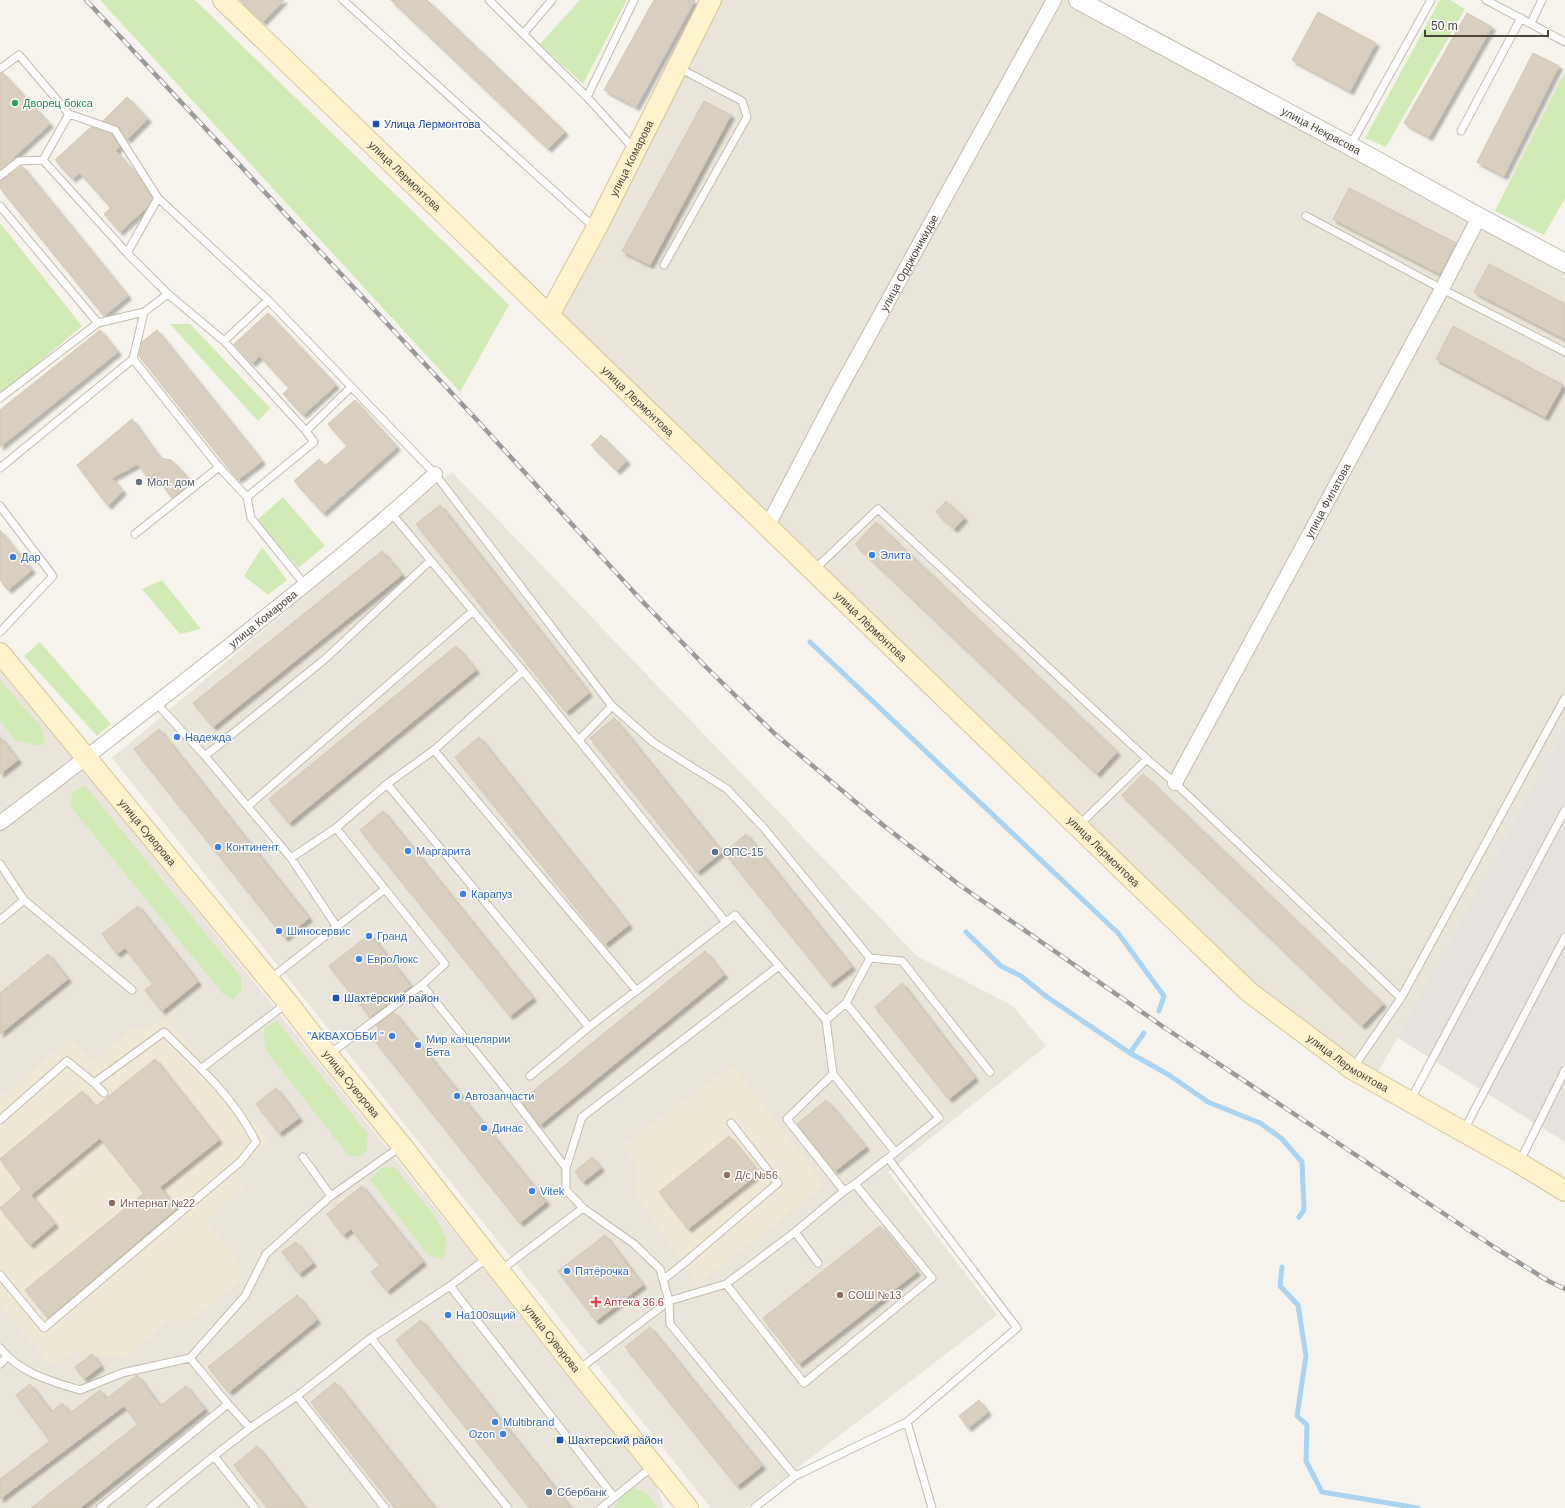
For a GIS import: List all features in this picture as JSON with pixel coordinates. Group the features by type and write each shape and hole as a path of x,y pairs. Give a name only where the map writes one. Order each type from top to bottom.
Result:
{"main road":[{"name":"улица Лермонтова","path":"223,0 1249,992 1352,1069 1519,1163 1565,1191"},
{"name":"улица Комарова","path":"549,316 636,151 711,0"},
{"name":"улица Суворова","path":"0,653 288,1003 684,1506"}],"street":[{"name":"улица Орджоникидзе","path":"767,527 834,399 1054,0"},
{"name":"улица Некрасова","path":"1078,0 1565,263"},
{"name":"улица Филатова","path":"1175,783 1442,289 1479,217"},
{"name":"улица Комарова","path":"0,823 86,758 305,585 392,514 435,474"}],"lane":[{"path":"343,0 596,229"},
{"path":"489,0 586,97 636,151"},
{"path":"524,34 552,0"},
{"path":"586,97 634,0"},
{"path":"1350,146 1431,0"},
{"path":"1486,0 1565,42"},
{"path":"1531,23 1542,0"},
{"path":"1461,131 1520,18"},
{"path":"0,69 19,55 70,114 115,130 158,198 268,300 435,474 612,706 654,743 727,789 763,827 870,958 902,961 990,1072"},
{"path":"664,265 748,117 742,101 677,67"},
{"path":"43,160 70,114"},
{"path":"0,176 20,161 43,160"},
{"path":"43,160 127,253 168,294 224,341 306,431 314,442 247,497"},
{"path":"127,253 158,198"},
{"path":"0,206 98,323"},
{"path":"1306,216 1442,289 1565,352"},
{"path":"0,398 98,323 144,312 168,294"},
{"path":"224,341 268,300"},
{"path":"0,468 133,359 144,312"},
{"path":"133,359 219,467 247,497 252,518 305,585"},
{"path":"306,431 351,387"},
{"path":"135,534 219,467"},
{"path":"0,506 53,576 0,632"},
{"path":"813,572 878,509 1147,759 1175,783 1401,998"},
{"path":"392,514 579,740 725,921"},
{"path":"205,756 325,659 430,561"},
{"path":"248,806 472,612"},
{"path":"291,858 336,828 387,784 434,750 522,671"},
{"path":"1352,1069 1401,998 1565,698"},
{"path":"156,703 205,756 291,858 337,927"},
{"path":"579,740 612,706"},
{"path":"434,750 636,990"},
{"path":"1077,826 1147,759"},
{"path":"387,784 589,1027"},
{"path":"1410,1102 1565,810"},
{"path":"328,1055 422,985 445,964 336,828"},
{"path":"0,864 24,900 132,990"},
{"path":"269,980 385,890"},
{"path":"0,920 24,900"},
{"path":"530,1076 636,990 725,921 735,915 826,1020 833,1074 896,1152"},
{"path":"1464,1132 1565,937"},
{"path":"826,1020 846,1003 870,958"},
{"path":"779,966 582,1117 566,1168 566,1190 582,1208 634,1244 660,1269 669,1301 670,1324 795,1476"},
{"path":"422,985 566,1168"},
{"path":"202,1068 288,1003"},
{"path":"577,1370 669,1301 726,1284 795,1232 844,1191 939,1118 846,1003"},
{"path":"0,1275 44,1328 240,1162 256,1142 248,1125 202,1068 164,1032 94,1083"},
{"path":"0,1120 67,1061 104,1093"},
{"path":"1519,1163 1565,1070"},
{"path":"833,1074 787,1119 844,1191"},
{"path":"664,1279 778,1183 731,1123"},
{"path":"0,1348 7,1358 30,1373 80,1390 122,1373 190,1358 245,1296 266,1254 331,1196 402,1146"},
{"path":"303,1157 331,1196"},
{"path":"754,1508 795,1476 906,1422 1017,1328 888,1158"},
{"path":"726,1284 804,1382 932,1278 855,1184"},
{"path":"150,1508 250,1428 297,1396 371,1338 450,1286 493,1264 582,1208"},
{"path":"795,1232 818,1263"},
{"path":"450,1286 614,1497"},
{"path":"371,1338 508,1508"},
{"path":"0,1364 7,1358"},
{"path":"190,1358 250,1428"},
{"path":"297,1396 385,1508"},
{"path":"100,1508 228,1404"},
{"path":"906,1422 932,1508"},
{"path":"214,1456 255,1508"},
{"path":"600,1508 653,1466"}],"shaded area":[{"path":"711,0 1078,0 1565,263 1565,728 1410,1017 1373,1080 1249,992 549,315"},
{"path":"452,472 917,956 1013,1006 1046,1046 888,1172 997,1315 745,1508 711,1508 112,758"},
{"path":"0,665 656,1484 664,1508 0,1508"},
{"path":"1565,728 1565,1142 1398,1038"},
{"name":"Интернат №22","path":"166,1018 267,1139 253,1158 237,1173 244,1186 205,1221 237,1258 241,1281 188,1322 170,1318 125,1359 77,1350 52,1367 0,1306 0,1097 70,1039 92,1062 135,1026 142,1030"},
{"name":"Д/с №56","path":"733,1065 824,1185 697,1285 636,1195 637,1166 621,1145"}],"green space":[{"path":"100,0 195,0 509,305 460,392"},
{"path":"580,0 627,0 583,84 540,44"},
{"path":"1440,0 1450,0 1465,9 1386,147 1365,138"},
{"path":"1565,71 1565,198 1544,235 1495,211"},
{"path":"0,223 82,326 0,395"},
{"path":"170,324 190,324 270,408 258,421"},
{"path":"283,497 325,546 298,568 257,520"},
{"path":"262,547 287,580 268,595 244,576"},
{"path":"162,580 201,629 180,634 142,589"},
{"path":"40,642 111,724 97,736 24,656"},
{"path":"0,680 40,726 45,741 40,746 15,740 0,721"},
{"path":"85,785 241,977 241,991 233,1000 223,994 71,807 72,793"},
{"path":"277,1021 368,1134 366,1152 360,1157 348,1155 265,1049 264,1028"},
{"path":"394,1167 435,1216 447,1240 444,1259 428,1255 370,1180 381,1168"},
{"path":"633,1488 647,1494 658,1508 615,1508 622,1495"}],"building":[{"path":"240,0 284,0 263,22"},
{"path":"391,0 427,0 565,132 548,149"},
{"path":"654,0 695,0 636,107 604,90"},
{"path":"1318,12 1376,43 1350,91 1292,60"},
{"path":"1467,13 1492,27 1429,137 1404,123"},
{"path":"1533,53 1559,66 1504,176 1477,162"},
{"name":"Дворец бокса","path":"3,73 50,124 14,157 15,158 0,170 0,74"},
{"path":"127,97 148,119 127,140 119,127 103,121"},
{"path":"704,101 731,115 650,265 622,251"},
{"path":"91,127 112,134 120,147 116,151 138,176 152,198 147,207 120,232 104,214 111,208 80,173 72,179 55,160"},
{"path":"22,166 128,296 104,316 0,188 0,181"},
{"path":"1349,188 1456,243 1440,274 1333,219"},
{"path":"1489,264 1565,304 1565,339 1474,292"},
{"path":"268,313 336,385 303,415 283,394 289,388 260,356 252,363 234,344"},
{"path":"1453,326 1563,385 1545,417 1436,359"},
{"path":"100,330 118,352 0,447 0,410"},
{"path":"157,330 262,461 238,480 139,356 142,342"},
{"path":"355,400 397,447 323,513 294,481 319,459 325,466 347,446 328,424"},
{"path":"132,419 160,458 171,460 192,482 172,498 156,476 147,477 138,464 112,478 123,491 108,506 77,465"},
{"path":"601,435 627,461 617,471 591,445"},
{"path":"946,501 964,518 954,529 936,512"},
{"path":"440,505 589,693 566,712 416,524"},
{"path":"876,522 1117,752 1097,774 855,544"},
{"path":"0,530 32,570 8,590 0,580"},
{"path":"382,551 402,575 213,727 193,703"},
{"path":"456,646 476,670 289,823 269,799"},
{"path":"614,718 722,852 697,872 590,738"},
{"path":"159,729 309,918 285,938 134,749"},
{"path":"0,737 18,760 0,774"},
{"path":"479,737 629,925 605,944 455,757"},
{"path":"1143,774 1383,1004 1362,1026 1122,795"},
{"path":"383,811 533,998 510,1016 360,830"},
{"path":"746,834 852,967 830,984 724,852"},
{"path":"138,906 198,982 162,1011 145,990 153,984 125,948 117,954 102,934"},
{"path":"370,934 411,986 370,1017 329,966"},
{"path":"705,951 724,975 540,1125 521,1101"},
{"path":"48,954 68,979 0,1034 0,993"},
{"path":"902,983 975,1078 949,1099 875,1007"},
{"path":"394,1012 546,1202 520,1223 371,1036 379,1029 376,1025"},
{"path":"155,1059 219,1140 160,1187 177,1208 48,1318 25,1290 144,1193 100,1138 31,1195 55,1224 30,1245 0,1208 22,1189 0,1159 82,1091 95,1107"},
{"path":"276,1088 299,1118 279,1133 256,1104"},
{"path":"826,1100 866,1147 835,1171 797,1124"},
{"path":"729,1136 759,1173 688,1229 659,1192"},
{"path":"592,1157 601,1168 583,1182 575,1171"},
{"path":"362,1186 423,1262 387,1291 371,1272 380,1265 351,1229 343,1235 327,1214"},
{"name":"СОШ №13","path":"880,1226 917,1272 799,1364 763,1318"},
{"path":"605,1235 643,1285 596,1321 558,1271"},
{"path":"296,1242 313,1263 299,1274 282,1252"},
{"path":"297,1295 317,1320 229,1392 208,1367"},
{"path":"421,1320 571,1508 530,1508 396,1340"},
{"path":"650,1327 762,1466 737,1486 625,1347"},
{"path":"92,1354 101,1366 84,1379 75,1367"},
{"path":"137,1375 160,1406 186,1386 205,1409 80,1508 31,1508 138,1424 124,1406 0,1499 0,1479 50,1441 16,1395 30,1384 51,1412 62,1403 70,1413 100,1390 106,1399"},
{"path":"335,1382 435,1508 395,1508 311,1402"},
{"path":"979,1400 988,1412 968,1428 959,1416"},
{"path":"257,1446 305,1508 268,1508 234,1465"}],"waterway":[{"path":"810,642 1118,933 1164,996 1159,1011"},
{"path":"966,932 1001,966 1021,976 1047,997 1130,1053 1169,1075 1208,1102 1260,1123 1281,1138 1302,1162 1304,1210 1299,1217"},
{"path":"1130,1053 1144,1033"},
{"path":"1282,1267 1280,1286 1298,1305 1306,1356 1297,1416 1307,1425 1306,1461 1322,1492 1418,1508"}],"railway":[{"path":"86,0 475,418 642,601 708,669 775,734 883,825 961,886 1162,1026 1494,1247 1550,1282 1565,1289"}],"place":[{"name":"Дворец бокса","path":"15,103"},
{"name":"Улица Лермонтова","path":"376,124"},
{"name":"Мол. дом","path":"139,482"},
{"name":"Элита","path":"872,555"},
{"name":"Дар","path":"13,557"},
{"name":"Надежда","path":"177,737"},
{"name":"Континент","path":"218,847"},
{"name":"Маргарита","path":"408,851"},
{"name":"ОПС-15","path":"715,852"},
{"name":"Карапуз","path":"463,894"},
{"name":"Шиносервис","path":"279,931"},
{"name":"Гранд","path":"369,936"},
{"name":"ЕвроЛюкс","path":"359,959"},
{"name":"Шахтёрский район","path":"336,998"},
{"name":"\"АКВАХОББИ \"","path":"392,1036"},
{"name":"Мир канцелярии Бета","path":"418,1045"},
{"name":"Автозапчасти","path":"457,1096"},
{"name":"Динас","path":"484,1128"},
{"name":"Д/с №56","path":"727,1175"},
{"name":"Vitek","path":"532,1191"},
{"name":"Интернат №22","path":"112,1203"},
{"name":"Пятёрочка","path":"567,1271"},
{"name":"СОШ №13","path":"840,1295"},
{"name":"Аптека 36.6","path":"596,1302"},
{"name":"На100ящий","path":"448,1315"},
{"name":"Multibrand","path":"495,1422"},
{"name":"Ozon","path":"503,1434"},
{"name":"Шахтерский район","path":"560,1440"},
{"name":"Сбербанк","path":"549,1492"}]}
